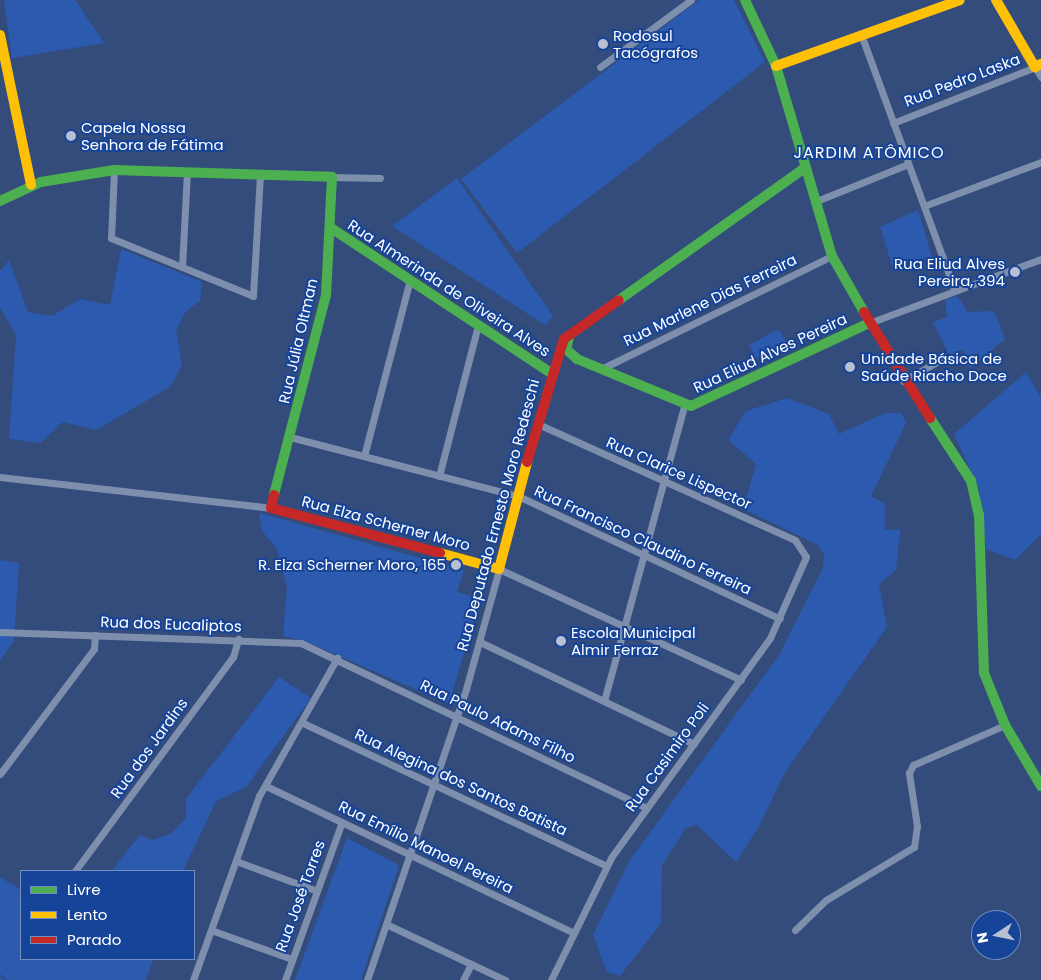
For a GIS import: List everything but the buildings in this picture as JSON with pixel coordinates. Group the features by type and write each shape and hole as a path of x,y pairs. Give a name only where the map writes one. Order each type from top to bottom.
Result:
{"street":[{"path":"600,67 691,0"},
{"path":"745,0 776,66 814,202 832,256 903,381 961,460 976,495 982,658 1004,725 1038,773 1041,786"},
{"path":"776,66 862,37 960,0"},
{"path":"996,0 1038,66 1041,78"},
{"path":"862,37 955,291"},
{"path":"0,38 31,185"},
{"name":"Rua Pedro Laska","path":"893,123 1038,66"},
{"path":"924,206 1041,162"},
{"path":"814,202 908,164"},
{"name":"Rua Deputado Ernesto Moro Redeschi","path":"367,980 434,785 480,642 559,347 572,332 805,168"},
{"path":"114,170 111,238 253,296 260,174"},
{"path":"0,201 31,185 114,170 380,178"},
{"path":"182,267 187,171"},
{"name":"Rua Júlia Oltman","path":"271,508 326,295 331,228 332,177"},
{"name":"Rua Almerinda de Oliveira Alves","path":"331,228 551,373"},
{"name":"Rua Marlene Dias Ferreira","path":"601,369 832,256"},
{"name":"Rua Eliud Alves Pereira","path":"604,701 684,406 708,401 870,323 1041,259"},
{"path":"364,456 410,280"},
{"path":"439,476 478,325"},
{"path":"572,332 566,349 577,359 684,406"},
{"path":"903,381 944,358"},
{"path":"551,373 559,361 577,359"},
{"name":"Rua Clarice Lispector","path":"538,424 795,540 805,552"},
{"name":"Rua Francisco Claudino Ferreira","path":"290,437 518,496 780,619"},
{"name":"Rua Elza Scherner Moro","path":"0,477 271,508 500,569 740,680"},
{"name":"Rua Casimiro Poli","path":"551,980 607,866 740,680 780,619 802,572 805,552"},
{"name":"Rua dos Eucaliptos","path":"0,632 294,641 337,658"},
{"path":"0,774 94,649 95,635"},
{"name":"Rua dos Jardins","path":"76,870 233,657 238,639"},
{"path":"480,642 694,744"},
{"path":"193,980 236,861 266,786 303,723 337,658"},
{"name":"Rua Paulo Adams Filho","path":"337,658 647,808"},
{"name":"Rua Alegina dos Santos Batista","path":"303,723 607,866"},
{"path":"795,930 826,900 914,847 917,826 909,773 913,765 1004,725"},
{"name":"Rua Emílio Manoel Pereira","path":"266,786 574,933"},
{"name":"Rua José Torres","path":"285,980 342,822"},
{"path":"236,861 317,891"},
{"path":"386,924 506,980"},
{"path":"211,930 292,959"},
{"path":"463,980 471,964"}],"shaded area":[{"path":"4,0 75,0 104,43 12,58"},
{"path":"699,0 734,0 765,62 517,253 461,179"},
{"path":"457,178 553,316 545,325 392,226"},
{"path":"918,210 932,257 892,265 880,227"},
{"path":"121,249 202,282 200,301 185,312 176,330 182,366 170,387 96,430 63,422 40,443 9,439 16,334 0,308 0,271 9,260 28,312 52,316 80,299 110,305"},
{"path":"957,296 968,312 994,311 1005,339 970,368 963,350 949,355 933,322 947,317 945,300"},
{"path":"779,329 786,342 756,358 749,345"},
{"path":"1026,372 1041,398 1041,534 1015,560 986,549 979,489 954,434"},
{"path":"787,398 829,414 839,434 885,413 901,413 906,423 871,496 885,504 885,530 900,529 896,570 879,584 887,627 784,774 759,826 736,862 697,825 686,828 662,865 661,923 620,976 607,972 593,935 630,860 779,655 823,568 824,555 818,545 743,509 756,464 728,440 746,411"},
{"path":"259,513 464,570 457,592 480,599 449,704 305,641 283,636 287,588 277,549 262,531"},
{"path":"0,560 19,563 14,641 0,660"},
{"path":"279,677 311,698 246,787 216,801 183,870 113,870 140,835 152,840 170,834 186,819 186,799"},
{"path":"347,838 399,865 361,980 295,980"},
{"path":"0,877 20,889 20,960 153,960 146,980 0,980"}],"waterway":[{"path":"0,975 6,980"}],"traffic: fast":[{"path":"745,0 776,66 832,256 864,312"},
{"path":"619,300 805,168"},
{"path":"0,201 41,182 114,170 332,177 326,295 274,495"},
{"path":"331,228 551,373"},
{"path":"569,337 566,349 577,359 691,406 869,323"},
{"path":"930,418 971,481 979,515 984,673 1005,725 1041,786"}],"traffic: slow":[{"path":"776,66 960,0"},
{"path":"996,0 1035,67 1041,64"},
{"path":"0,35 31,185"},
{"path":"440,553 499,569 527,462"}],"traffic: jam":[{"path":"527,462 564,339 619,300"},
{"path":"864,312 930,418"},
{"path":"274,495 271,508 440,553"}],"place":[{"name":"Rodosul Tacógrafos","path":"603,44"},
{"name":"Capela Nossa Senhora de Fátima","path":"71,136"},
{"name":"Rua Eliud Alves Pereira, 394","path":"1015,272"},
{"name":"Unidade Básica de Saúde Riacho Doce","path":"850,367"},
{"name":"R. Elza Scherner Moro, 165","path":"456,565"},
{"name":"Escola Municipal Almir Ferraz","path":"561,641"}],"district":[{"name":"JARDIM ATÔMICO","path":"869,153"}]}
